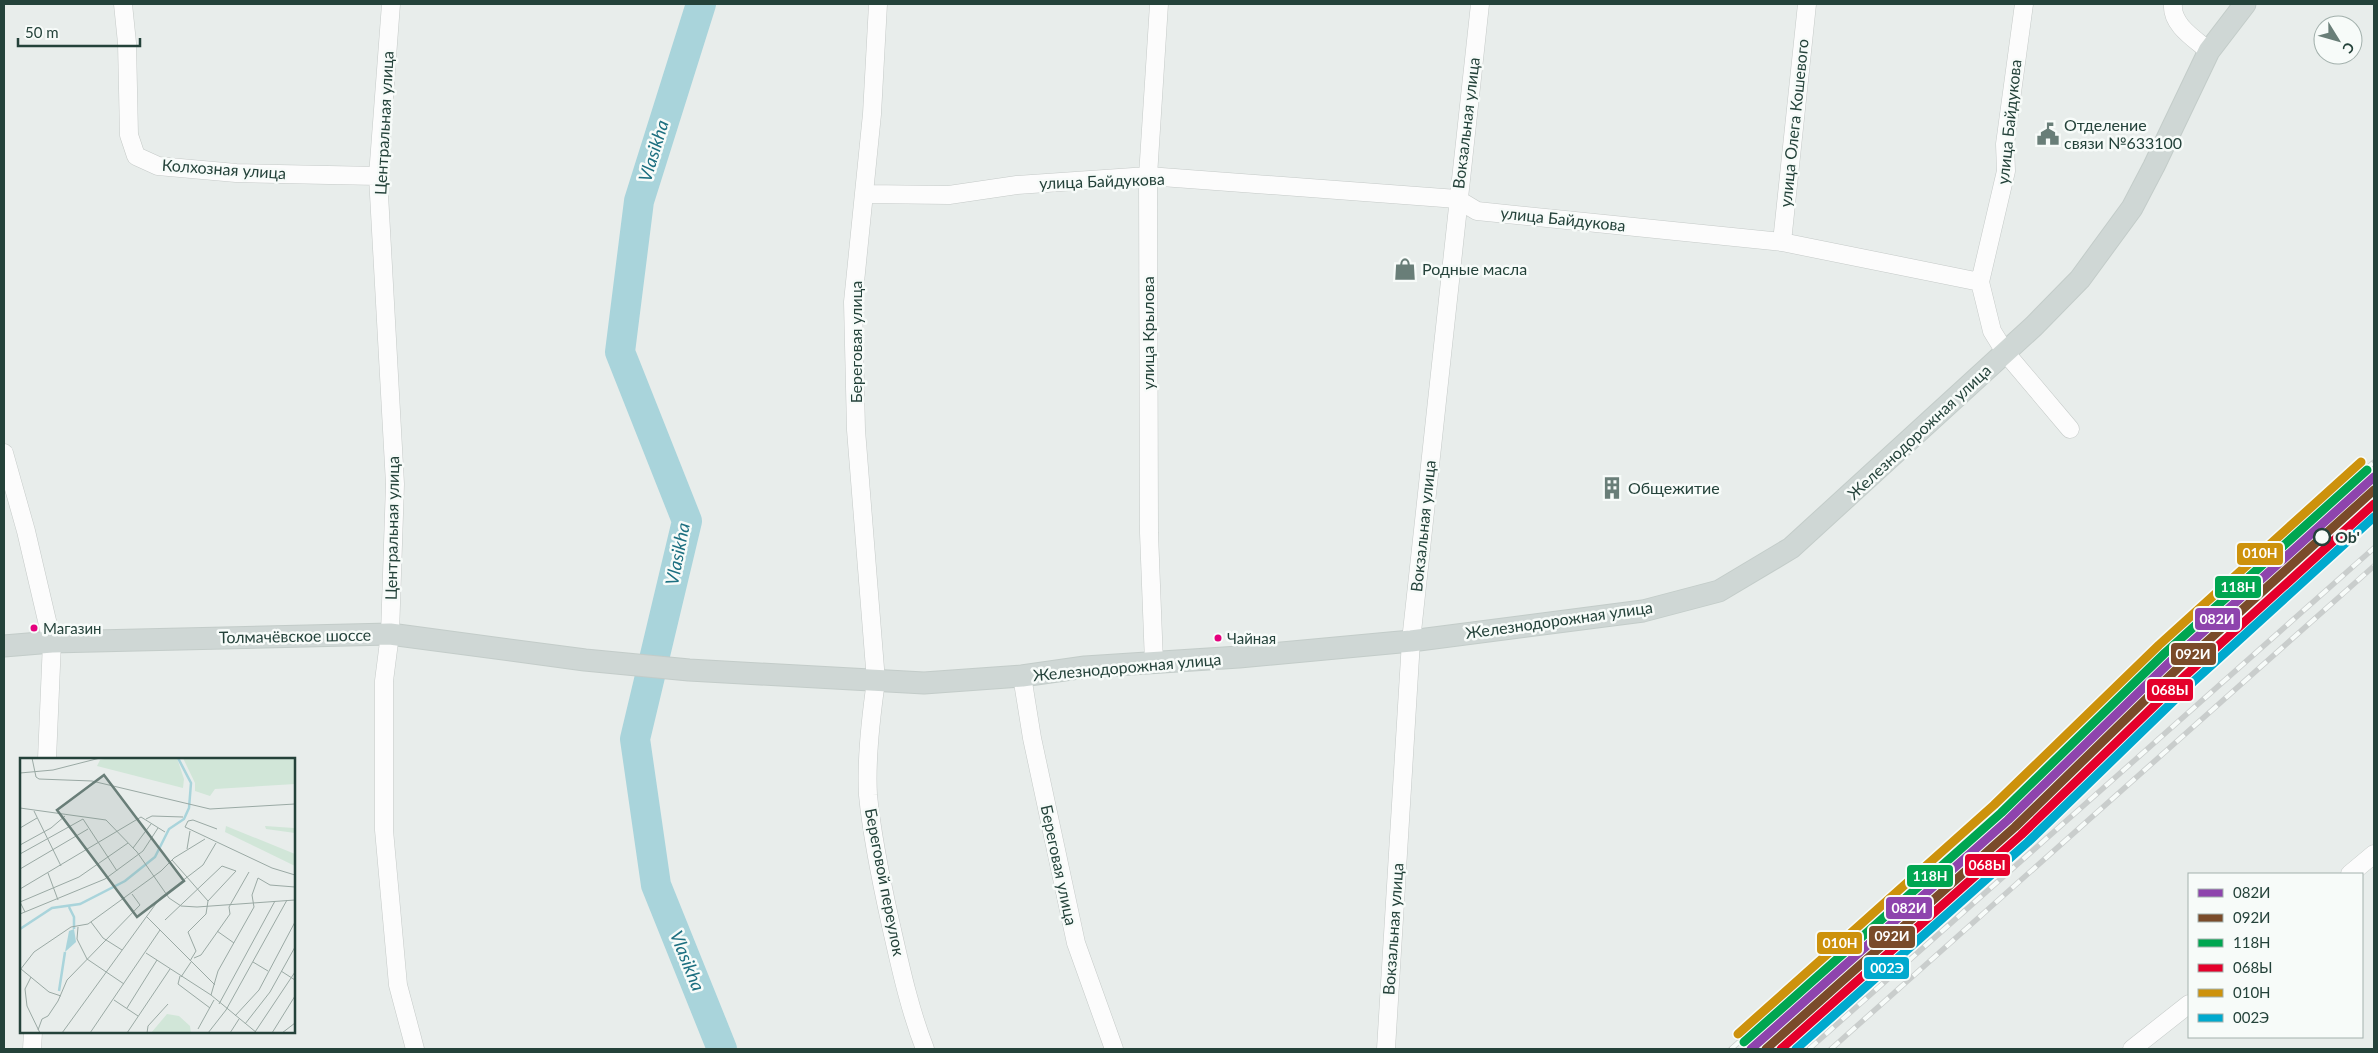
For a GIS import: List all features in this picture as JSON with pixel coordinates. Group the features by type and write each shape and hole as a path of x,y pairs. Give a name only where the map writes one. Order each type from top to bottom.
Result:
{"main road":[{"name":"Железнодорожная улица","path":"689,670 924,683 1022,676 1085,667 1411,641 1643,611 1719,591 1791,548 2034,326 2080,279 2132,208 2209,51 2245,4"},
{"name":"Толмачёвское шоссе","path":"4,646 52,642 390,634 585,660 689,670"}],"street":[{"name":"Колхозная улица","path":"123,4 127,43 129,135 136,156 158,166 236,173 378,176"},
{"name":"Центральная улица","path":"391,4 378,176 395,484 390,634 384,681 384,830 398,985 415,1049"},
{"name":"Береговая улица","path":"876,681 856,430 852,302 872,114 878,4"},
{"name":"улица Крылова","path":"1154,663 1149,532 1148,176 1159,4"},
{"name":"Вокзальная улица","path":"1386,1049 1411,641 1480,4"},
{"name":"улица Олега Кошевого","path":"1782,242 1807,4"},
{"name":"улица Байдукова","path":"864,194 948,196 1017,185 1148,176 1458,199 1477,211 1782,242 1980,282 2006,171 2005,144 2024,4"},
{"path":"2173,4 2172,10 2182,29 2209,51"},
{"path":"1980,282 1992,331 2005,352 2070,429"},
{"path":"4,453 26,531 52,642 47,758"},
{"name":"Береговая улица","path":"1022,676 1032,738 1076,943 1114,1049"},
{"name":"Береговой переулок","path":"876,681 871,712 868,794 878,867 890,921 913,1017 925,1049"},
{"path":"2351,873 2374,854"},
{"path":"2132,1049 2188,1005"},
{"path":"32,1049 33,1033"}],"waterway":[{"name":"Vlasikha","path":"701,4 639,201 620,352 687,521 635,739 656,885 722,1049"}],"railway":[{"path":"1731,1049 1999,811 2166,649 2374,462"},
{"path":"1809,1049 2374,548"},
{"path":"1831,1049 2374,566"}],"transit line":[{"name":"010Н","path":"1738,1034 1994,805 2159,645 2361,462"},
{"name":"118Н","path":"1744,1042 2001,813 2165,653 2367,470"},
{"name":"082И","path":"1751,1049 2008,820 2172,660 2374,477"},
{"name":"092И","path":"1766,1049 2015,827 2179,667 2374,490"},
{"name":"068Ы","path":"1781,1049 2021,835 2186,675 2374,504"},
{"name":"002Э","path":"1796,1049 2028,842 2193,682 2374,517"}],"place":[{"name":"Отделение связи №633100","path":"2048,134"},
{"name":"Родные масла","path":"1405,269"},
{"name":"Общежитие","path":"1612,488"},
{"name":"Ob'","path":"2322,537"},
{"name":"Магазин","path":"34,628"},
{"name":"Чайная","path":"1218,638"}]}
